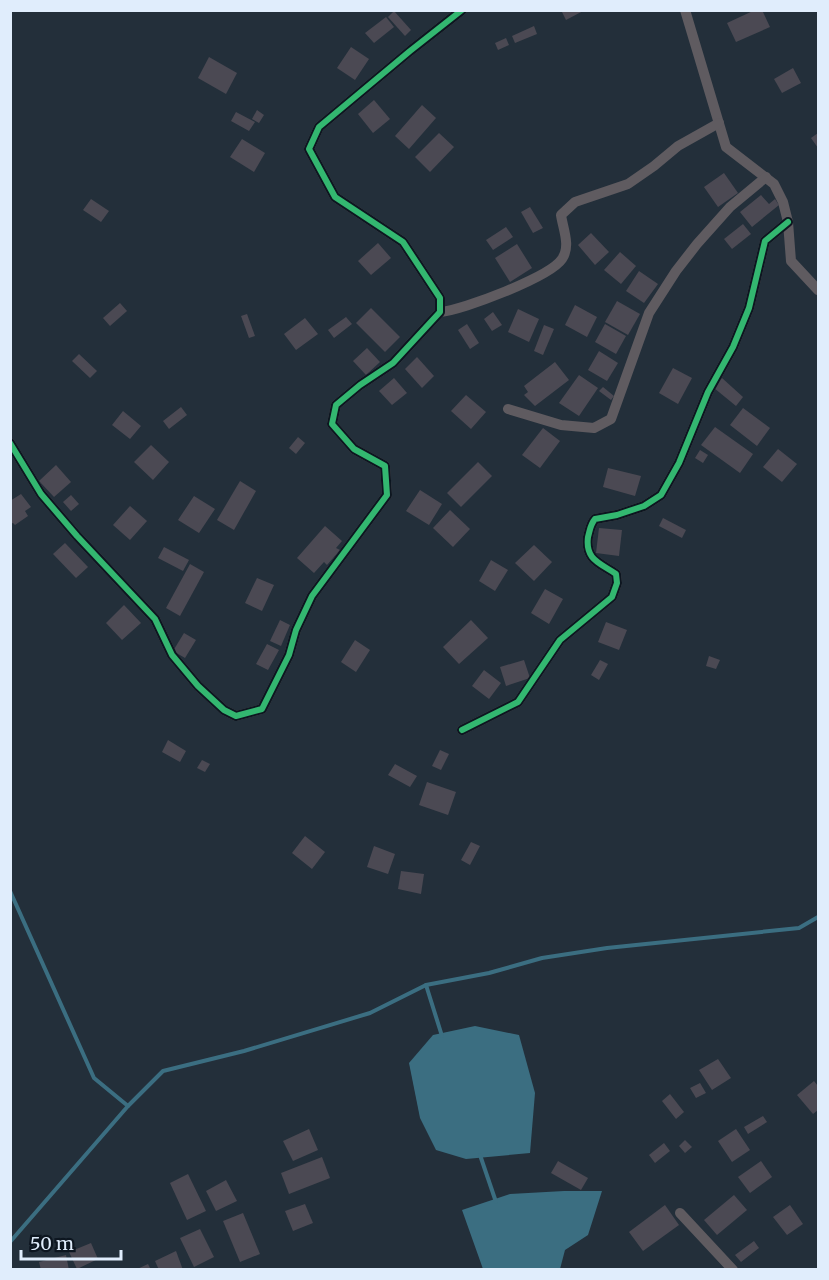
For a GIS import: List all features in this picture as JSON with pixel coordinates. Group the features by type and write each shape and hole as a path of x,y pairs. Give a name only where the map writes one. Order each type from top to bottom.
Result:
{"street":[{"path":"440,312 440,298 403,242 335,197 309,149 319,127 462,10"},
{"path":"685,10 726,147 774,184 788,222 791,261 819,290"},
{"path":"10,443 41,494 155,619 172,655 198,686 224,710 236,716 262,709 289,655 296,630 312,596 387,495 385,465 354,449 332,424 336,405 360,385 393,363 440,312 472,304 546,272 562,260 568,247 561,215 575,202 628,184 678,146 718,123"},
{"path":"508,409 561,425 594,428 611,419 649,313 659,296 697,244 730,207 766,177"},
{"path":"462,730 518,702 560,640 612,597 617,583 616,574 590,557 587,547 590,525 595,519 644,506 661,495 679,463 708,392 733,347 745,317 765,241 788,222"},
{"path":"680,1213 733,1269"}],"water":[{"path":"475,1026 519,1035 535,1093 530,1153 466,1159 436,1150 420,1118 409,1063 433,1035"},
{"path":"602,1191 588,1235 565,1250 560,1269 483,1269 462,1210 510,1194"}],"building":[{"path":"564,10 585,10 566,20 562,12"},
{"path":"755,10 762,10 770,27 736,42 727,23"},
{"path":"394,11 411,30 405,36 388,17"},
{"path":"386,17 394,27 374,43 365,33"},
{"path":"534,26 537,34 515,43 512,36"},
{"path":"506,38 509,45 498,50 495,43"},
{"path":"351,47 369,59 355,80 337,68"},
{"path":"209,57 237,73 226,94 198,78"},
{"path":"793,68 801,83 782,93 774,79"},
{"path":"374,100 390,119 373,133 358,114"},
{"path":"422,105 436,118 409,149 395,136"},
{"path":"257,110 264,115 259,123 252,119"},
{"path":"236,112 255,122 249,131 231,121"},
{"path":"439,133 454,147 430,172 415,157"},
{"path":"818,133 818,148 811,138"},
{"path":"242,139 265,153 254,172 230,157"},
{"path":"724,173 738,193 718,207 704,187"},
{"path":"761,195 769,204 775,199 779,205 752,227 740,212"},
{"path":"91,199 109,211 101,222 83,210"},
{"path":"530,207 543,228 533,233 521,212"},
{"path":"743,224 751,234 732,249 724,239"},
{"path":"506,227 513,237 493,250 486,240"},
{"path":"591,233 609,252 595,265 578,245"},
{"path":"378,243 391,258 371,275 358,261"},
{"path":"517,244 532,268 510,282 495,258"},
{"path":"620,252 636,266 621,284 604,270"},
{"path":"639,271 658,284 644,303 626,291"},
{"path":"617,301 640,314 628,335 605,322"},
{"path":"120,303 127,311 110,326 103,318"},
{"path":"575,305 597,317 587,337 565,325"},
{"path":"371,308 400,337 385,352 356,323"},
{"path":"518,309 539,319 529,342 508,332"},
{"path":"493,312 502,325 492,331 484,319"},
{"path":"247,314 255,336 249,338 241,316"},
{"path":"346,317 352,324 334,338 328,330"},
{"path":"305,318 318,334 296,350 284,334"},
{"path":"467,324 479,343 470,349 458,330"},
{"path":"605,324 626,336 616,354 595,342"},
{"path":"544,325 554,329 543,355 534,351"},
{"path":"367,348 380,362 366,375 353,361"},
{"path":"599,351 618,363 607,381 588,370"},
{"path":"79,354 97,371 90,378 72,361"},
{"path":"417,357 434,376 422,388 405,369"},
{"path":"555,362 569,380 535,406 524,395 528,392 524,386"},
{"path":"673,368 692,378 678,404 659,393"},
{"path":"579,375 598,388 579,416 559,403"},
{"path":"394,378 407,393 392,405 379,391"},
{"path":"722,378 743,397 736,406 714,388"},
{"path":"603,387 614,396 611,400 599,391"},
{"path":"466,395 486,412 471,429 451,411"},
{"path":"181,407 187,415 169,429 163,421"},
{"path":"743,408 770,428 757,446 730,425"},
{"path":"123,411 141,426 130,439 112,425"},
{"path":"715,427 753,454 740,473 701,445"},
{"path":"543,428 560,441 540,468 522,455"},
{"path":"298,437 305,443 296,454 289,448"},
{"path":"151,445 169,462 153,480 134,462"},
{"path":"778,449 797,464 782,482 763,467"},
{"path":"700,450 708,455 703,463 695,458"},
{"path":"478,462 492,476 461,507 447,493"},
{"path":"56,465 71,482 54,497 39,481"},
{"path":"608,468 641,476 635,496 603,487"},
{"path":"240,481 256,491 234,530 217,520"},
{"path":"420,490 442,504 429,525 406,511"},
{"path":"21,494 31,507 25,511 28,516 15,525 10,524 10,501"},
{"path":"71,495 79,504 71,511 63,502"},
{"path":"194,496 215,509 199,533 178,520"},
{"path":"130,506 147,521 130,540 113,525"},
{"path":"450,510 470,529 453,547 433,528"},
{"path":"663,518 686,530 682,538 659,526"},
{"path":"325,526 342,541 336,548 340,550 327,565 324,562 314,573 297,558"},
{"path":"599,528 622,530 619,556 596,553"},
{"path":"65,543 88,567 76,578 53,554"},
{"path":"534,545 552,562 534,581 515,563"},
{"path":"164,547 189,560 183,571 158,558"},
{"path":"491,560 508,570 495,591 479,581"},
{"path":"190,564 204,572 180,616 166,608"},
{"path":"257,578 274,585 262,611 245,603"},
{"path":"545,589 563,599 549,624 531,613"},
{"path":"124,605 141,623 122,640 106,623"},
{"path":"280,620 290,625 281,646 270,641"},
{"path":"471,620 488,638 459,664 443,647"},
{"path":"606,622 627,630 619,650 598,642"},
{"path":"184,633 196,640 185,658 173,651"},
{"path":"355,640 370,650 356,672 341,662"},
{"path":"267,644 279,650 268,670 256,664"},
{"path":"709,656 720,660 716,669 706,666"},
{"path":"524,660 530,678 506,686 500,667"},
{"path":"600,660 608,664 599,680 591,675"},
{"path":"484,670 501,683 489,699 472,686"},
{"path":"168,740 186,751 180,762 162,752"},
{"path":"440,750 449,754 441,770 432,766"},
{"path":"202,760 210,764 205,772 197,768"},
{"path":"395,764 417,776 410,787 388,775"},
{"path":"427,782 456,792 448,815 419,805"},
{"path":"305,836 325,852 312,869 292,853"},
{"path":"471,842 480,846 470,865 461,860"},
{"path":"374,846 395,854 388,874 367,867"},
{"path":"401,871 424,874 421,894 398,889"},
{"path":"718,1059 731,1078 712,1090 699,1070"},
{"path":"814,1081 818,1086 818,1110 813,1114 797,1095"},
{"path":"700,1083 706,1093 696,1098 690,1088"},
{"path":"670,1094 684,1112 676,1119 662,1101"},
{"path":"763,1116 767,1122 748,1134 744,1127"},
{"path":"309,1129 318,1150 293,1161 283,1141"},
{"path":"736,1129 750,1150 732,1162 718,1141"},
{"path":"685,1140 692,1147 685,1153 679,1146"},
{"path":"664,1143 670,1151 655,1163 649,1155"},
{"path":"322,1157 330,1178 289,1194 281,1173"},
{"path":"558,1161 588,1178 581,1190 551,1173"},
{"path":"761,1161 772,1177 750,1193 738,1177"},
{"path":"188,1174 206,1211 187,1220 170,1183"},
{"path":"226,1180 237,1201 216,1211 206,1191"},
{"path":"734,1195 747,1210 717,1235 704,1220"},
{"path":"305,1204 313,1223 293,1231 285,1211"},
{"path":"665,1205 679,1225 643,1251 629,1232"},
{"path":"790,1205 803,1224 787,1235 773,1217"},
{"path":"243,1213 260,1254 240,1262 223,1221"},
{"path":"200,1229 214,1257 194,1267 180,1238"},
{"path":"754,1241 759,1248 741,1262 735,1255"},
{"path":"91,1243 98,1259 77,1269 69,1252"},
{"path":"176,1251 183,1270 159,1270 155,1261"},
{"path":"66,1255 69,1270 41,1270 39,1262"},
{"path":"148,1264 151,1270 135,1270"}],"waterway":[{"path":"10,891 94,1078 128,1106"},
{"path":"10,1242 128,1106 163,1071 244,1051 370,1013 426,985 489,973 542,958 607,948 799,928 818,917"},
{"path":"426,985 442,1036"},
{"path":"480,1155 496,1202"}],"cycle path":[{"path":"10,443 41,494 155,619 172,655 198,686 224,710 236,716 262,709 289,655 296,630 312,596 387,495 385,466 354,449 332,424 336,405 360,385 393,363 440,312 440,298 403,242 335,197 309,149 319,127 462,10"},
{"path":"462,730 518,702 560,640 612,597 617,583 616,574 599,564 589,551 588,537 592,523 595,519 644,506 661,495 679,463 708,392 733,347 749,308 765,241 788,222"}]}
